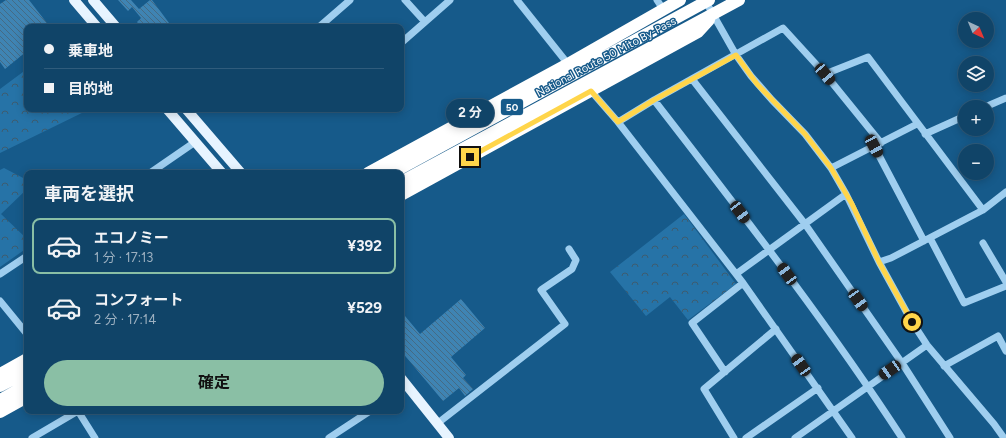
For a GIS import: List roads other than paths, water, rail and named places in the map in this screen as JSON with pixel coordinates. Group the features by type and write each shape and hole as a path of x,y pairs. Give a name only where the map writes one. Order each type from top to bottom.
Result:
{"highway":[{"path":"374,170 568,64 660,5 680,0"},
{"name":"National Route 50 Mito By-Pass","path":"404,180 739,0"},
{"name":"National Route 50 Mito By-Pass","path":"397,170 706,1"},
{"path":"404,193 698,32 713,14"},
{"path":"0,374 24,361"},
{"path":"0,386 24,374"},
{"path":"0,400 24,387"},
{"path":"0,412 24,399"}],"main road":[{"path":"74,0 94,24"},
{"path":"93,0 113,24"},
{"path":"170,112 219,170"},
{"path":"189,112 238,170"},
{"path":"405,389 438,423 449,438"}],"street":[{"path":"322,24 350,0"},
{"path":"405,0 425,22"},
{"path":"404,40 450,0"},
{"path":"517,0 568,64"},
{"path":"706,1 736,55 757,84 805,134 831,168 846,194 879,262 912,322 927,345 989,418 1004,438"},
{"path":"618,122 654,100 783,28 825,74 878,144 927,239 964,303 1006,286"},
{"path":"825,74 868,57 983,210"},
{"path":"692,79 805,224 902,363 950,438"},
{"path":"591,91 618,122 743,283 834,410 852,438"},
{"path":"994,103 1006,98"},
{"path":"654,100 769,250 868,385 902,438"},
{"path":"925,134 958,119"},
{"path":"831,168 917,124"},
{"path":"154,170 195,142"},
{"path":"879,262 891,258 983,210 1006,192"},
{"path":"736,274 846,194"},
{"path":"983,243 1006,282"},
{"path":"438,423 565,324 541,290 572,269 576,260 569,249"},
{"path":"0,274 24,258"},
{"path":"725,372 692,323 743,283"},
{"path":"0,301 24,330"},
{"path":"734,438 704,389 776,329"},
{"path":"944,366 998,336 1006,351"},
{"path":"795,438 868,385 927,345"},
{"path":"746,438 818,388"},
{"path":"32,438 73,414"},
{"path":"80,414 95,438"},
{"path":"329,438 365,414"}]}
